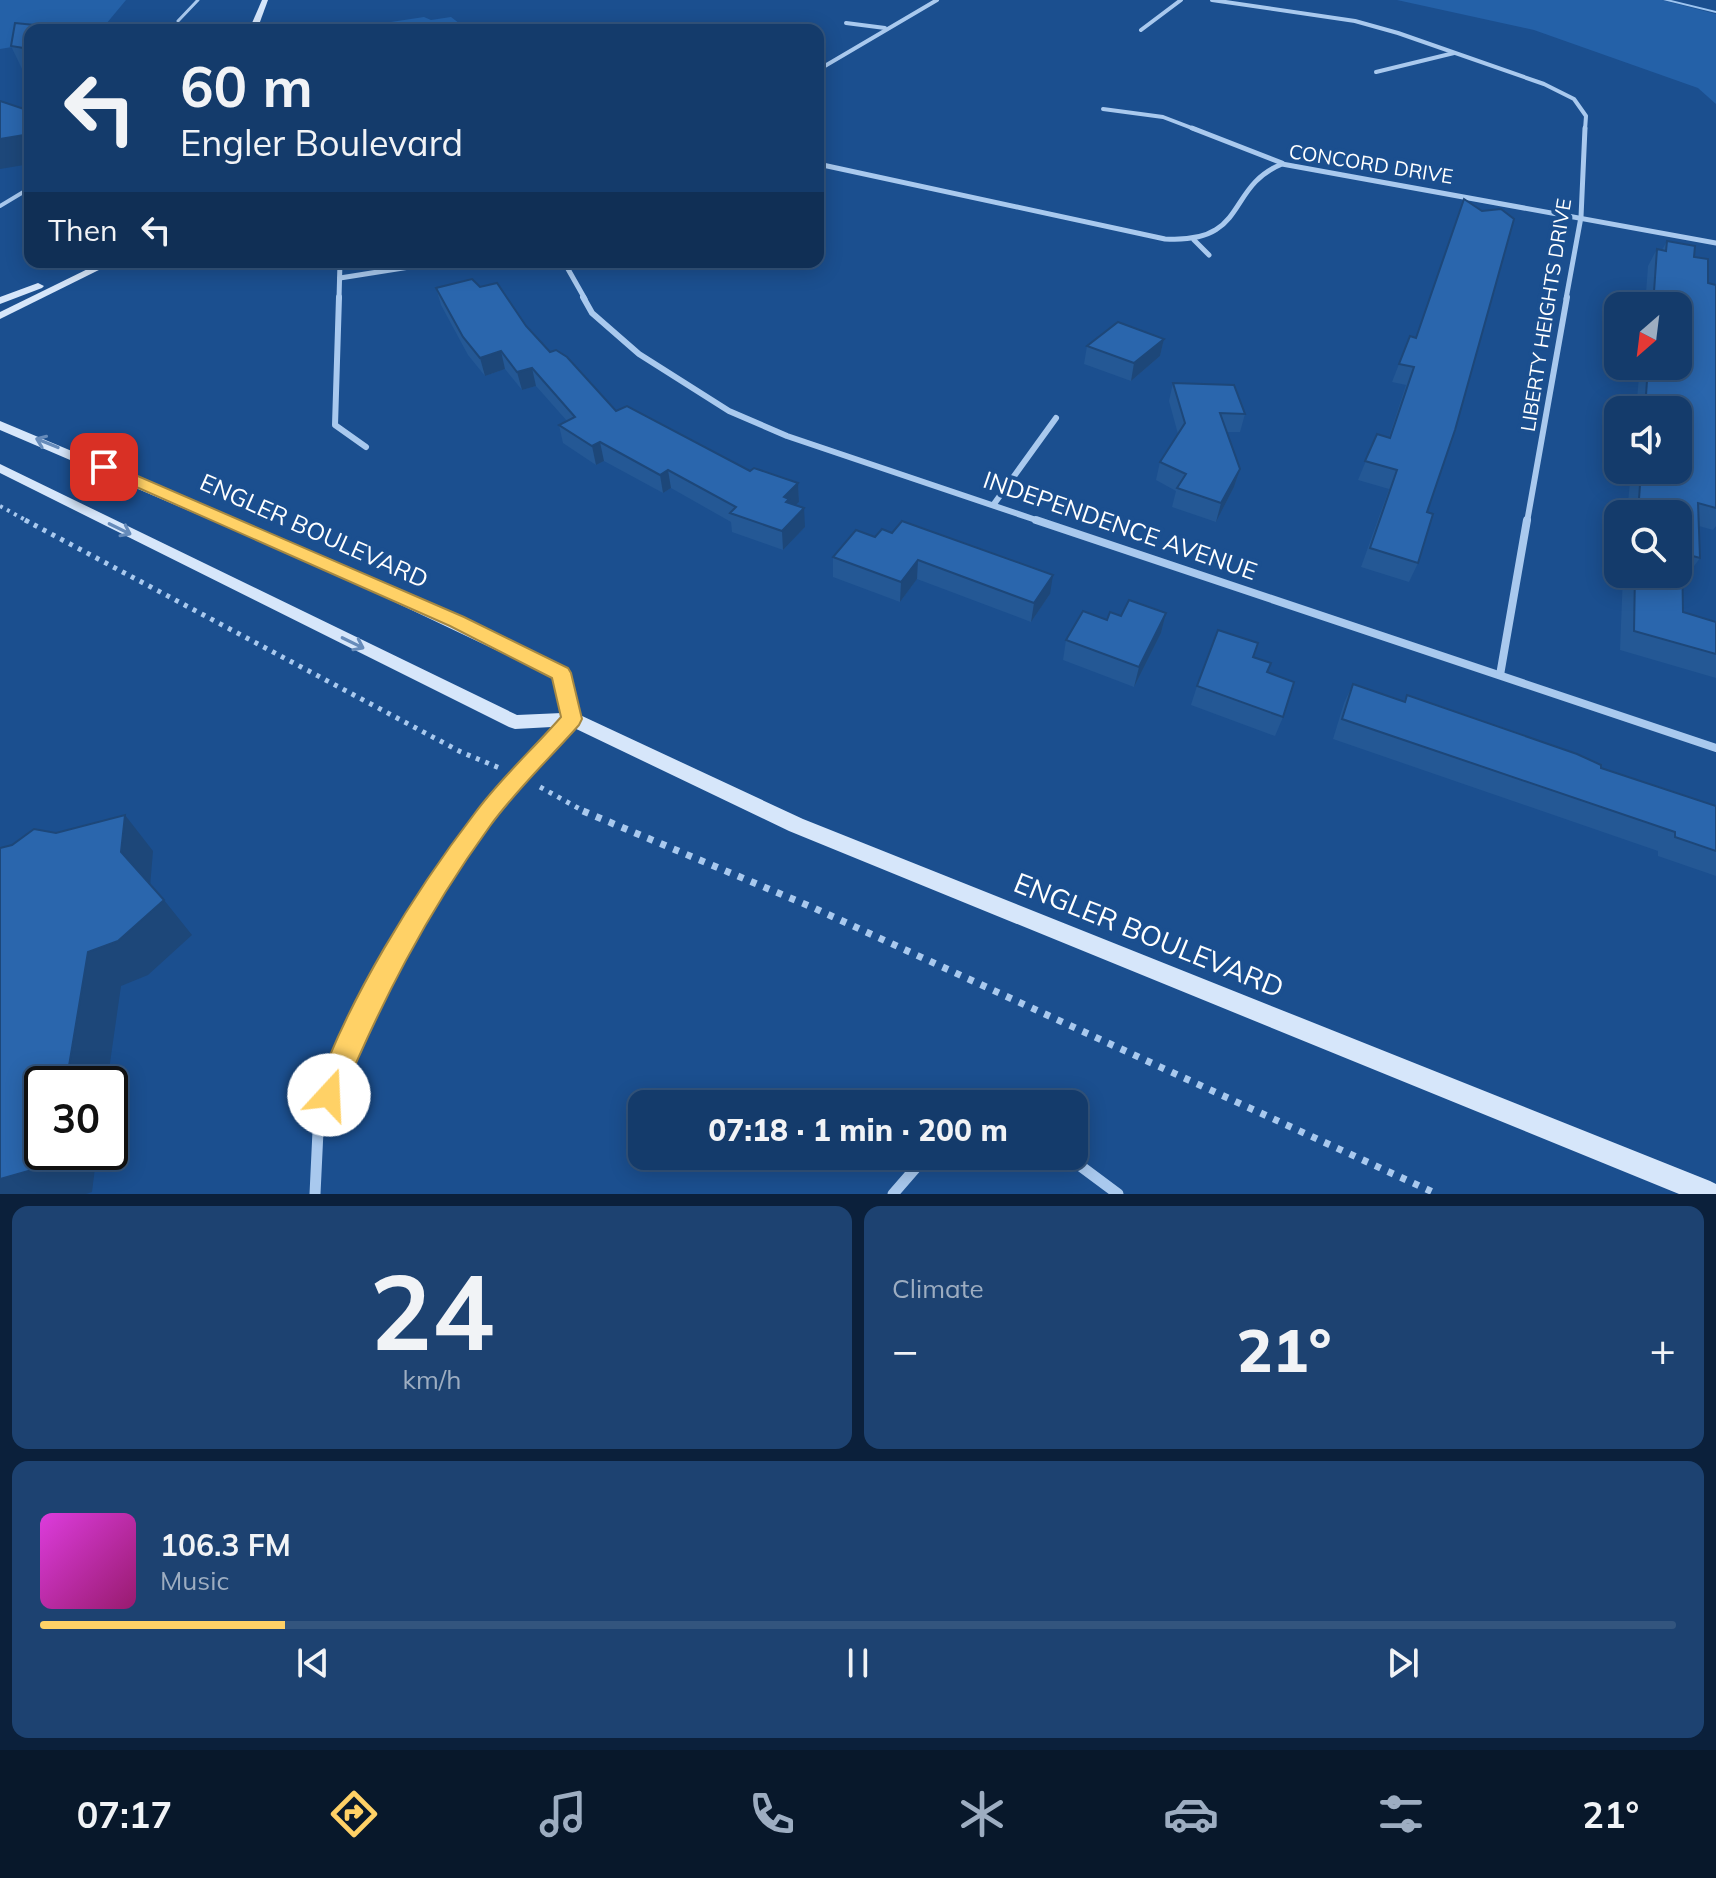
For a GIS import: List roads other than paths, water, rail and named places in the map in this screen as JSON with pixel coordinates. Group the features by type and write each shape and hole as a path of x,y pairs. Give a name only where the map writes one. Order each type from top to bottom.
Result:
{"main road":[{"path":"255,24 265,0"},
{"path":"0,316 96,268"},
{"path":"0,301 61,276 81,274"},
{"name":"ENGLER BOULEVARD","path":"0,425 344,571 561,673 572,719"},
{"name":"ENGLER BOULEVARD","path":"0,468 515,722 572,719 796,825 1710,1194"}],"street":[{"path":"824,66 937,0"},
{"path":"1141,30 1181,0"},
{"name":"LIBERTY HEIGHTS DRIVE","path":"1212,0 1355,21 1544,84 1574,99 1586,116 1581,217 1500,675"},
{"path":"846,23 887,28"},
{"path":"1376,72 1454,52"},
{"path":"1103,109 1163,117 1282,164"},
{"name":"CONCORD DRIVE","path":"1194,240 1214,234 1269,167 1282,164 1716,243"},
{"path":"824,165 1131,234 1194,240 1209,255"},
{"path":"340,268 335,425 366,447"},
{"path":"340,278 403,268"},
{"name":"INDEPENDENCE AVENUE","path":"567,268 592,313 639,354 729,411 787,436 1716,748"},
{"path":"994,504 1056,418"},
{"path":"315,1194 318,1131 338,1065 415,919 484,817 572,719"},
{"path":"893,1194 914,1170"},
{"path":"1086,1170 1118,1194"}],"lane":[{"path":"178,21 198,0"},
{"path":"0,206 24,192"}],"waterway":[{"path":"1665,0 1716,12"}]}
